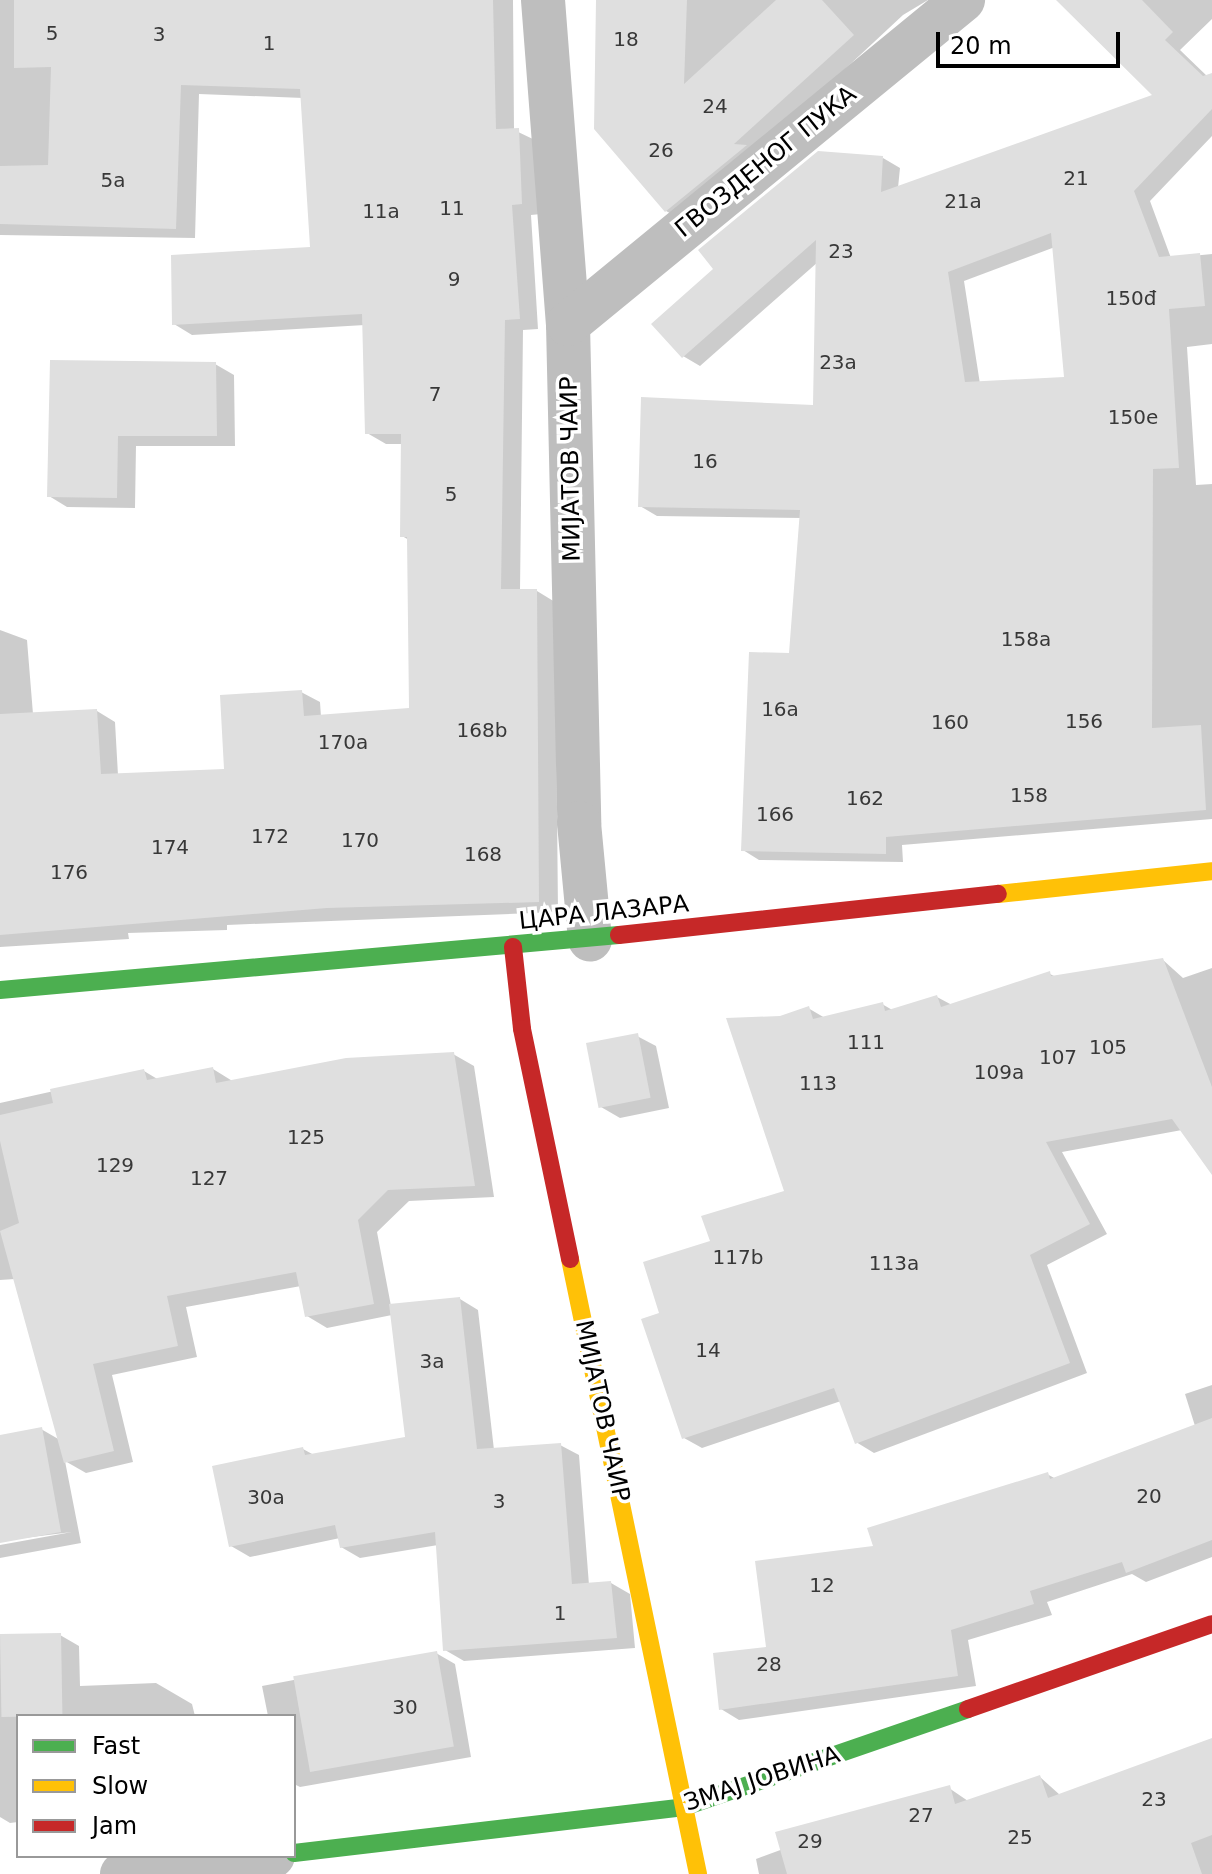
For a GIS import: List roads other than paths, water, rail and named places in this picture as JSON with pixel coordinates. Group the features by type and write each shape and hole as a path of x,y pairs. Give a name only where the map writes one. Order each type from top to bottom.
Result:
{"street":[{"name":"МИЈАТОВ ЧАИР","path":"543,0 568,324 579,823 590,939"},
{"name":"ГВОЗДЕНОГ ПУКА","path":"568,324 963,0"},
{"name":"ЦАРА ЛАЗАРА","path":"0,990 513,947 1212,871"},
{"name":"МИЈАТОВ ЧАИР","path":"513,947 522,1029 698,1874"},
{"name":"ЗМАЈ ЈОВИНА","path":"296,1853 684,1807 1212,1624"},
{"path":"122,1874 256,1858"}]}
